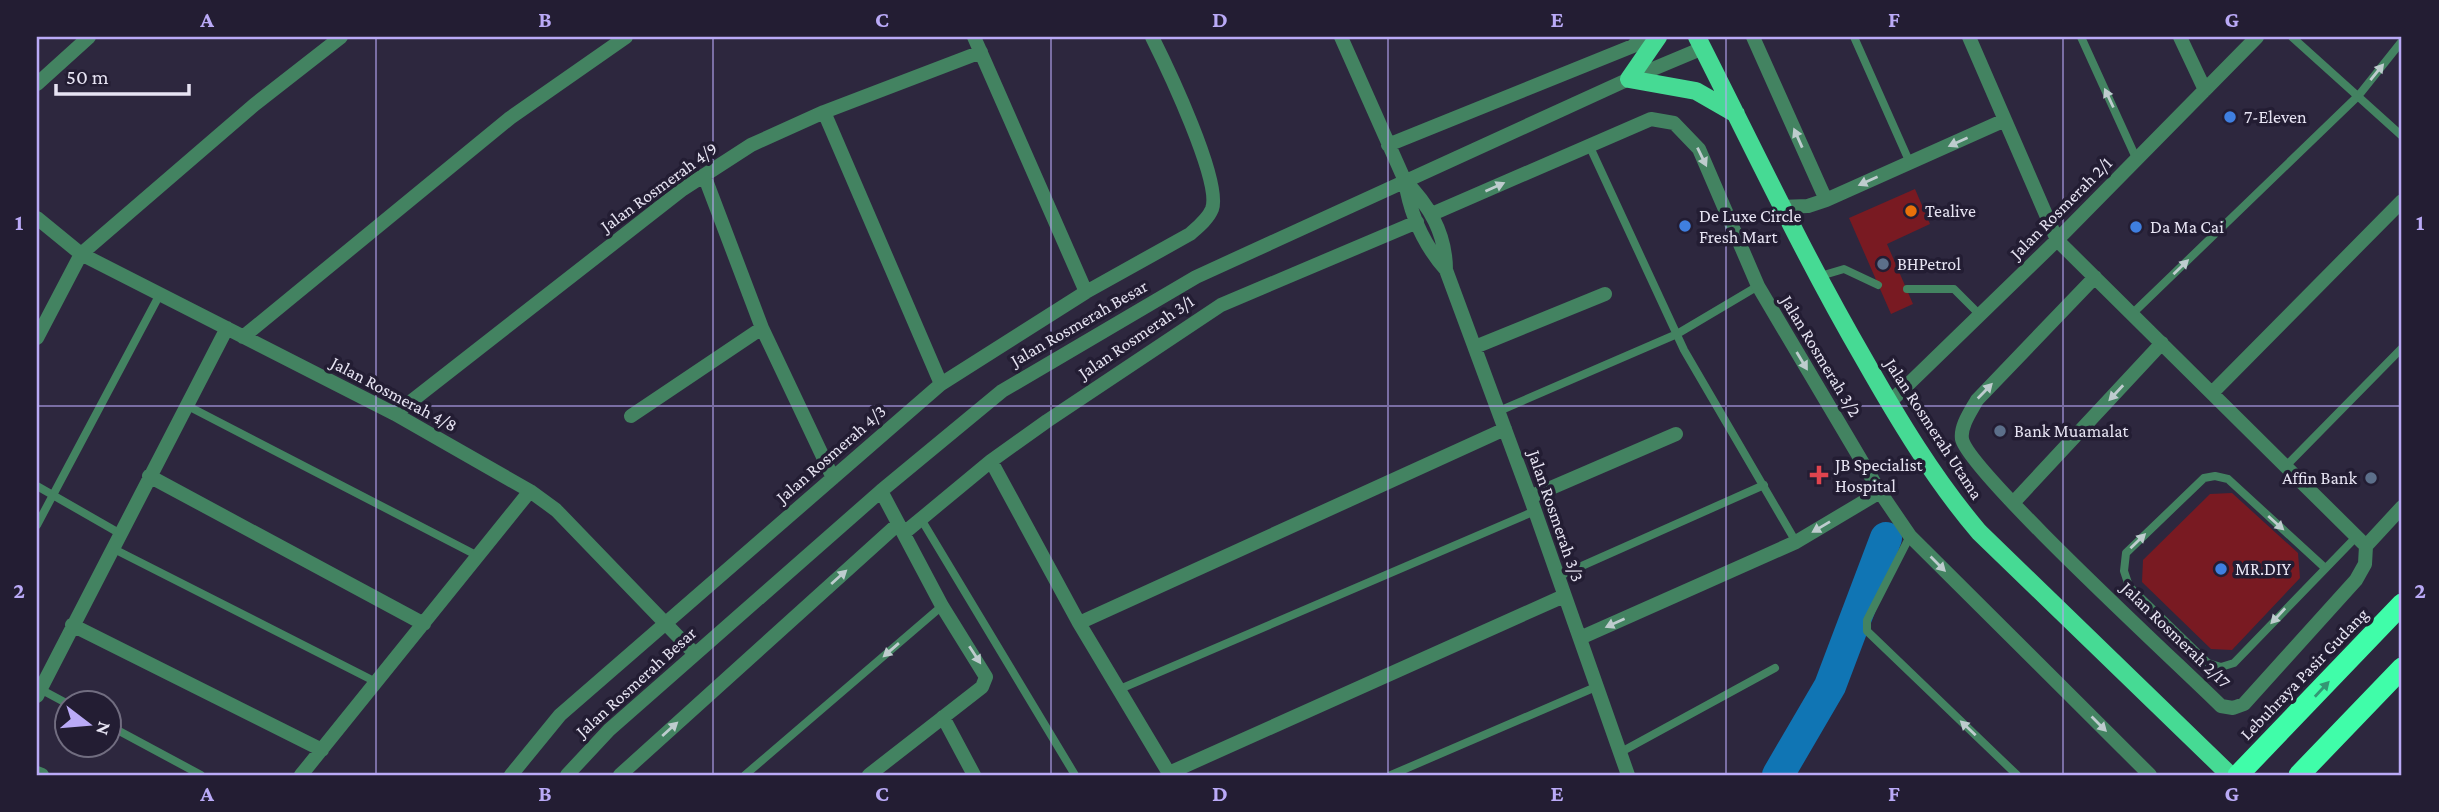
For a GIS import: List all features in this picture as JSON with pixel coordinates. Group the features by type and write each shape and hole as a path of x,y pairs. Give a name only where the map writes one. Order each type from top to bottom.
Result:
{"highway":[{"name":"Lebuhraya Pasir Gudang","path":"2238,775 2402,604"},
{"path":"2304,770 2402,668"}],"main road":[{"path":"1658,37 1629,79 1687,89 1736,114"},
{"name":"Jalan Rosmerah Utama","path":"1700,43 1817,277 1889,403 1954,502 1979,531 2230,775"}],"street":[{"path":"37,84 89,37"},
{"path":"37,338 81,254 254,106 341,37"},
{"path":"243,337 510,118 626,37"},
{"path":"974,37 1086,292"},
{"name":"Jalan Rosmerah 4/3","path":"511,775 560,715 940,384 1086,292 1190,234 1212,210 1211,179 1152,37"},
{"path":"1341,37 1405,181"},
{"path":"1388,145 1633,46 1642,37"},
{"path":"1753,37 1826,200"},
{"path":"1969,37 2057,240 2362,541"},
{"path":"2180,37 2205,90"},
{"name":"Jalan Rosmerah 2/1","path":"1889,403 2057,240 2257,37"},
{"name":"Jalan Rosmerah Besar","path":"567,775 609,730 695,654 881,491 1013,384 1196,277 1629,79 1700,43"},
{"name":"Jalan Rosmerah 4/9","path":"395,414 704,175 751,145 824,112 981,52"},
{"path":"824,112 940,384"},
{"name":"Jalan Rosmerah 3/2","path":"1432,214 1651,119 1674,123 1699,149 1758,286 1880,492 1910,537 2150,775"},
{"path":"1780,207 1808,206 1826,200 2005,120"},
{"path":"704,175 762,328 832,478"},
{"name":"Jalan Rosmerah 3/3","path":"1405,181 1421,197 1432,214 1446,248 1446,270 1598,686 1621,752 1623,773"},
{"name":"Jalan Rosmerah 3/3","path":"1405,181 1408,203 1431,254 1446,270"},
{"path":"2212,393 2402,201"},
{"name":"Jalan Rosmerah 4/8","path":"37,218 81,254 395,414 530,491 556,510 695,654"},
{"name":"Jalan Rosmerah 3/1","path":"620,775 901,528 921,519 991,461 1221,304 1417,222"},
{"name":"Jalan Rosmerah 2/17","path":"2095,277 1977,400 1966,419 1962,438 1968,451 2013,503 2221,706 2244,704 2356,579 2365,564 2362,541 2402,507"},
{"path":"1475,347 1605,294"},
{"path":"38,692 227,328"},
{"path":"631,416 762,328"},
{"path":"2013,503 2162,343"},
{"path":"1079,623 1505,429"},
{"path":"1533,504 1676,434"},
{"path":"991,461 1079,623 1169,774 1564,596"},
{"path":"149,476 424,624"},
{"path":"301,775 530,491"},
{"path":"869,775 982,687 986,677 942,606 881,491"},
{"path":"1580,638 1796,542 1880,492"},
{"path":"72,625 322,750"},
{"path":"943,717 974,775"},
{"path":"37,773 42,775"}],"lane":[{"path":"1854,37 1910,163"},
{"path":"2081,37 2137,160"},
{"path":"2291,37 2402,136"},
{"path":"2132,314 2358,95 2402,41"},
{"path":"1589,145 1677,334 1796,542"},
{"path":"1817,277 1844,269 1878,285"},
{"path":"1499,411 1677,334 1758,286"},
{"path":"1907,289 1954,289 1980,315"},
{"path":"37,525 160,294"},
{"path":"2286,467 2402,348"},
{"path":"186,405 478,556"},
{"path":"2324,567 2228,479 2215,476 2204,478 2126,553 2124,571 2129,586 2208,663 2221,667 2234,663 2324,567 2362,541"},
{"path":"1557,577 1764,485"},
{"path":"37,486 120,533"},
{"path":"1120,689 1533,504"},
{"path":"921,519 1075,775"},
{"path":"1910,537 1867,620 1867,631 2017,775"},
{"path":"112,548 376,682"},
{"path":"745,775 942,606"},
{"path":"1621,752 1775,668"},
{"path":"1391,775 1598,686"},
{"path":"122,733 201,775"}],"building":[{"name":"BHPetrol","path":"1915,189 1930,224 1887,244 1913,304 1891,314 1849,218"},
{"name":"MR.DIY","path":"2232,493 2298,553 2300,578 2232,650 2211,649 2142,582 2143,560 2210,494"}],"waterway":[{"path":"1778,775 1830,686 1886,538"}],"place":[{"name":"7-Eleven","path":"2230,117"},
{"name":"Tealive","path":"1911,211"},
{"name":"De Luxe Circle Fresh Mart","path":"1685,226"},
{"name":"Da Ma Cai","path":"2136,227"},
{"name":"BHPetrol","path":"1883,264"},
{"name":"Bank Muamalat","path":"2000,431"},
{"name":"JB Specialist Hospital","path":"1819,475"},
{"name":"Affin Bank","path":"2371,478"},
{"name":"MR.DIY","path":"2221,569"}]}
